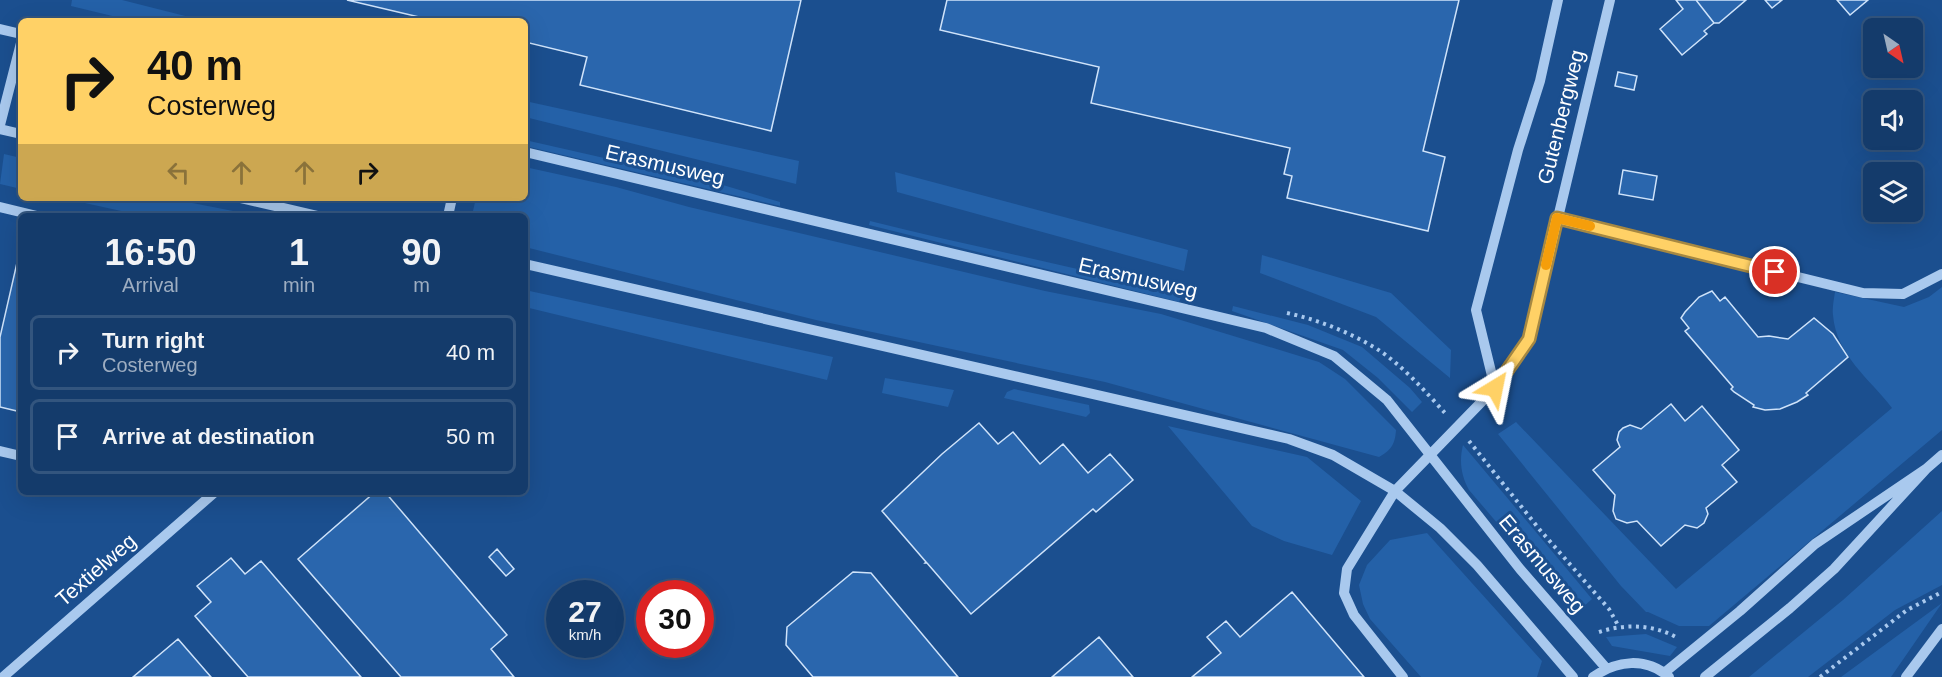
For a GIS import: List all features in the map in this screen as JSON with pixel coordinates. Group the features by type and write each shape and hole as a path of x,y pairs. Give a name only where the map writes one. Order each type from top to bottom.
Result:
{"street":[{"path":"1495,388 1476,310 1518,150 1540,81 1558,0"},
{"name":"Gutenbergweg","path":"1403,677 1354,615 1344,592 1347,569 1395,491 1495,388 1529,339 1610,0"},
{"path":"0,29 18,33"},
{"path":"18,55 0,127 18,133"},
{"name":"Erasmusweg","path":"528,153 1266,328 1334,356 1387,400 1520,569 1606,668"},
{"path":"253,201 305,213"},
{"path":"0,207 25,213"},
{"path":"1557,218 1863,293 1903,294 1942,274"},
{"path":"528,265 1289,439 1333,455 1395,491 1440,528 1477,565 1573,677"},
{"path":"0,451 18,455"},
{"path":"1705,677 1791,608 1834,569 1926,469 1942,455"},
{"path":"1593,677 1606,668 1626,663 1646,664 1667,675 1815,544 1926,469"},
{"name":"Textielweg","path":"3,677 212,495"},
{"path":"1905,677 1942,629"}],"path":[{"path":"1821,677 1907,610 1942,592"}],"shaded area":[{"path":"72,0 122,0 193,18 121,18 71,6"},
{"path":"528,102 799,161 796,184 528,118"},
{"path":"528,141 723,185 780,202 780,206 528,147"},
{"path":"4,154 18,157 18,188 0,184"},
{"path":"528,168 1045,291 1161,314 1319,362 1345,379 1396,430 1395,440 1379,457 1105,382 816,320 528,248 528,213 473,213 475,201 528,201"},
{"path":"895,172 1188,250 1184,271 897,192"},
{"path":"76,201 182,201 243,213 130,213"},
{"path":"870,221 1182,295 1179,302 869,225"},
{"path":"1262,255 1391,293 1451,350 1450,378 1376,317 1260,273"},
{"path":"1942,287 1942,430 1709,626 1679,626 1646,612 1621,586 1498,434 1516,422 1676,589 1892,408 1855,366 1840,342 1833,315 1835,292 1904,307 1929,297"},
{"path":"528,291 833,357 827,380 528,308"},
{"path":"1233,306 1308,325 1362,347 1410,388 1422,402 1412,412 1378,378 1343,350 1232,311"},
{"path":"885,378 954,390 948,407 882,393"},
{"path":"1014,389 1089,405 1090,413 1086,417 1004,398 1007,392"},
{"path":"1168,426 1307,457 1361,501 1332,555 1284,541 1252,526"},
{"path":"1463,445 1592,599 1575,614 1469,490 1462,468"},
{"path":"1942,511 1942,585 1895,610 1808,677 1749,677 1843,600"},
{"path":"1427,533 1542,661 1537,677 1421,677 1370,619 1363,604 1359,585 1367,565 1390,540"},
{"path":"1942,603 1891,677 1841,677"},
{"path":"1646,634 1677,647 1670,656 1612,646 1606,637"}],"building":[{"path":"347,0 801,0 771,131 580,85 587,57 528,43 528,18 423,18"},
{"path":"947,0 1459,0 1423,151 1445,157 1428,231 1287,198 1292,176 1284,174 1290,148 1091,103 1099,67 940,30"},
{"path":"1676,0 1696,0 1714,23 1704,31 1707,34 1682,55 1660,29 1683,9"},
{"path":"1696,0 1746,0 1719,23 1714,23"},
{"path":"1765,0 1782,0 1772,8"},
{"path":"1837,0 1868,0 1850,15"},
{"path":"1618,72 1637,76 1634,90 1615,86"},
{"path":"1623,170 1657,176 1653,200 1619,194"},
{"path":"18,258 17,411 0,407 0,337"},
{"path":"1712,291 1720,301 1725,297 1758,337 1788,339 1814,318 1833,334 1848,357 1806,393 1808,395 1797,402 1780,409 1765,410 1753,407 1754,405 1731,389 1733,387 1685,331 1689,328 1681,318 1685,312 1699,297"},
{"path":"1671,404 1685,421 1702,406 1739,450 1722,465 1737,482 1706,508 1708,514 1704,523 1697,528 1685,525 1661,546 1637,521 1627,523 1616,519 1613,511 1615,495 1593,470 1620,447 1617,440 1623,428 1630,425 1641,429"},
{"path":"979,423 998,444 1013,432 1040,464 1063,444 1088,473 1110,454 1133,480 1096,512 1093,509 971,614 882,511 942,454"},
{"path":"372,495 388,495 507,635 491,649 514,677 401,677 298,559"},
{"path":"497,549 514,569 506,576 489,557"},
{"path":"231,558 245,574 261,561 361,677 248,677 195,616 211,602 197,586"},
{"path":"853,572 871,573 958,677 813,677 786,645 787,627"},
{"path":"1292,592 1364,677 1192,677 1221,653 1207,637 1226,621 1240,637"},
{"path":"1099,637 1133,677 1052,677"},
{"path":"178,639 211,677 133,677"}],"slow traffic":[{"path":"1546,265 1557,218 1590,226"}],"route":[{"path":"1495,388 1529,339 1557,218 1775,272"}]}
